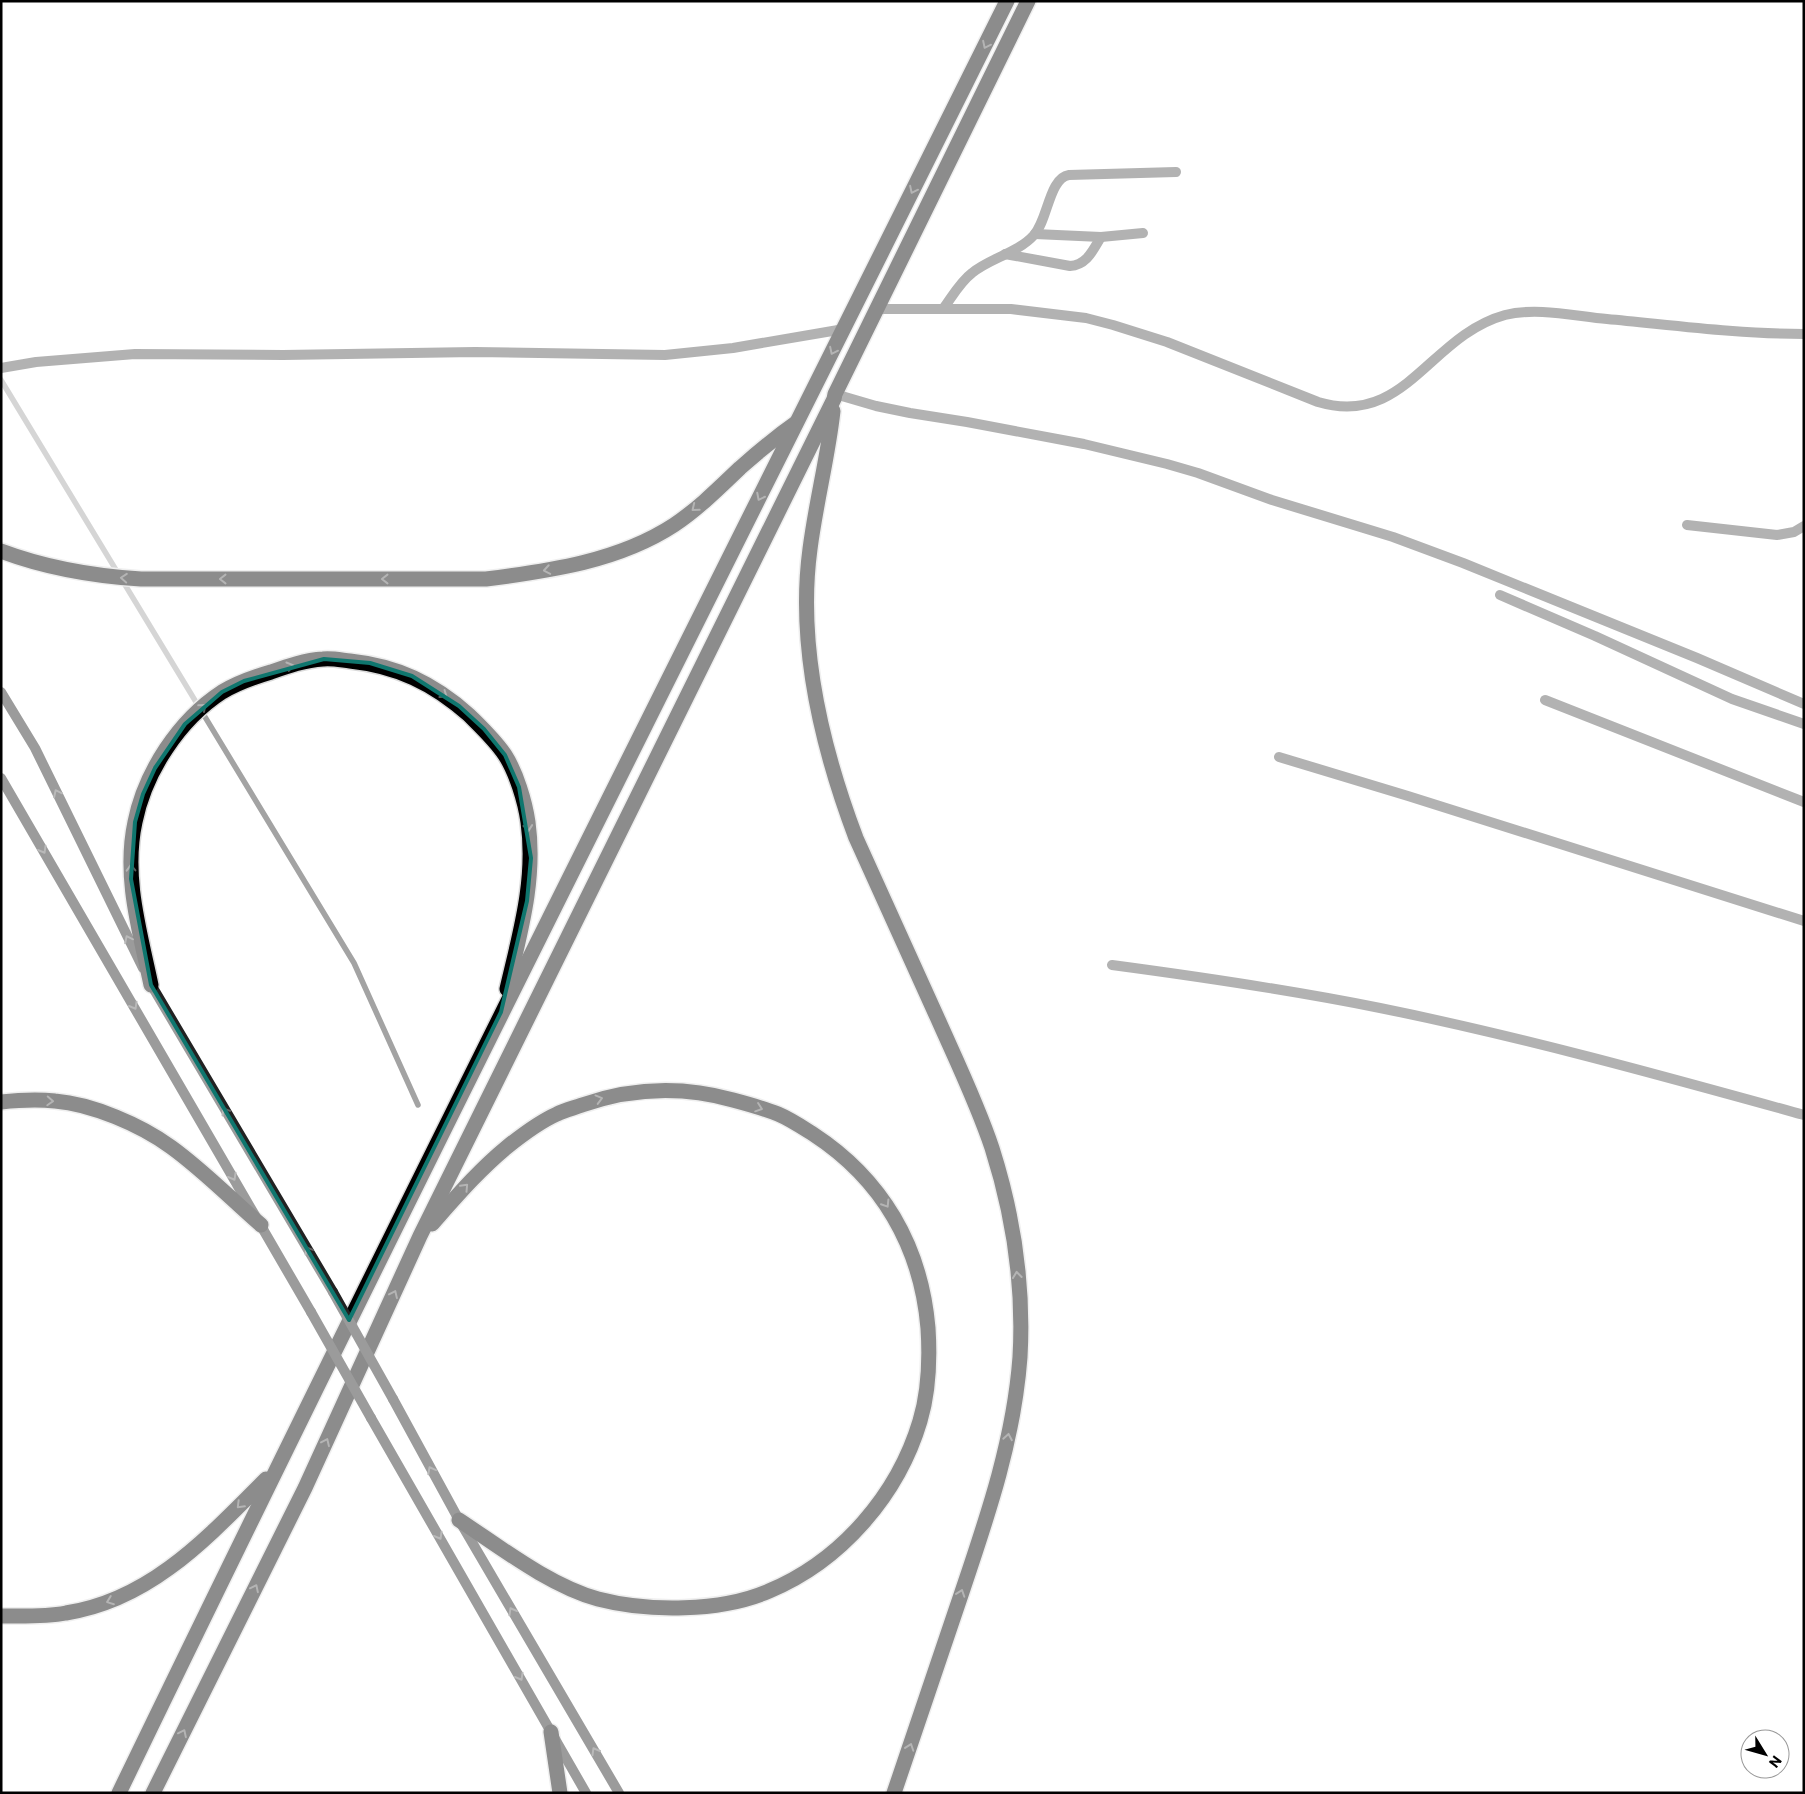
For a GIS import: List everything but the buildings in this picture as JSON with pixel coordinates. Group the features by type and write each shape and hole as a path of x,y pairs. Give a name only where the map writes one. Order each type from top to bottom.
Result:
{"highway":[{"path":"119,1793 274,1471 501,1012 799,420 1007,1"},
{"path":"153,1793 304,1488 420,1236 835,397 1028,1"},
{"path":"835,397 828,454 814,523 807,576 808,631 817,703 825,742 841,799 856,838 968,1086 991,1147 1001,1179 1013,1238 1020,1320 1020,1356 1006,1448 990,1507 894,1793"},
{"path":"8,554 77,572 109,577 173,579 486,579 540,571 584,562 633,547 675,524 712,495 770,441 799,420"},
{"path":"151,985 131,880 131,850 135,822 143,794 155,768 170,743 185,724 222,692 244,681 302,662 324,659 370,663 392,668 432,687 459,706 484,729 505,755 519,787 528,820 531,858 527,901 501,1012"},
{"path":"420,1236 478,1173 531,1129 558,1113 597,1100 631,1092 681,1091 720,1096 780,1115 827,1143 864,1176 880,1194 905,1239 915,1263 927,1317 929,1342 926,1393 921,1418 903,1466 875,1508 840,1546 817,1565 769,1591 743,1599 692,1608 663,1608 597,1598 540,1573 459,1520"},
{"path":"1,1102 56,1100 97,1110 122,1119 147,1131 191,1162 261,1225"},
{"path":"1,1616 42,1616 91,1608 143,1585 164,1573 199,1546 274,1471"},
{"path":"552,1732 560,1793"},
{"path":"165,1793 170,1759"}],"main road":[{"path":"1,692 35,748 151,985 333,1292 459,1520 619,1793"},
{"path":"1,778 261,1225 586,1793"}],"street":[{"path":"943,309 972,272 1029,240 1035,234 1042,222 1056,184 1061,178 1065,176 1176,172"},
{"path":"1035,234 1101,237 1143,234"},
{"path":"1005,254 1078,266 1088,258 1101,237"},
{"path":"877,309 1036,311 1078,317 1113,325 1167,342 1318,402 1343,408 1370,405 1394,393 1449,345 1471,329 1506,315 1540,312 1733,332 1804,334"},
{"path":"1,368 36,362 106,356 185,353 283,355 484,352 666,355 733,348 844,329"},
{"path":"835,397 910,413 1084,444 1198,473 1272,500 1393,537 1464,563 1697,658 1804,704"},
{"path":"1687,525 1777,535 1794,532 1804,526"},
{"path":"1500,596 1595,636 1732,699 1804,724"},
{"path":"1544,700 1804,802"},
{"path":"1279,757 1804,921"},
{"path":"1112,965 1290,991 1422,1017 1583,1055 1804,1115"}],"highlighted area":[{"path":"324,659 370,663 412,676 459,706 484,729 505,755 519,787 531,858 527,901 501,1012 349,1320 151,985 131,879 135,822 143,794 155,768 185,724 222,692 244,681"}],"waterway":[{"path":"1,380 354,963 418,1105"}]}
